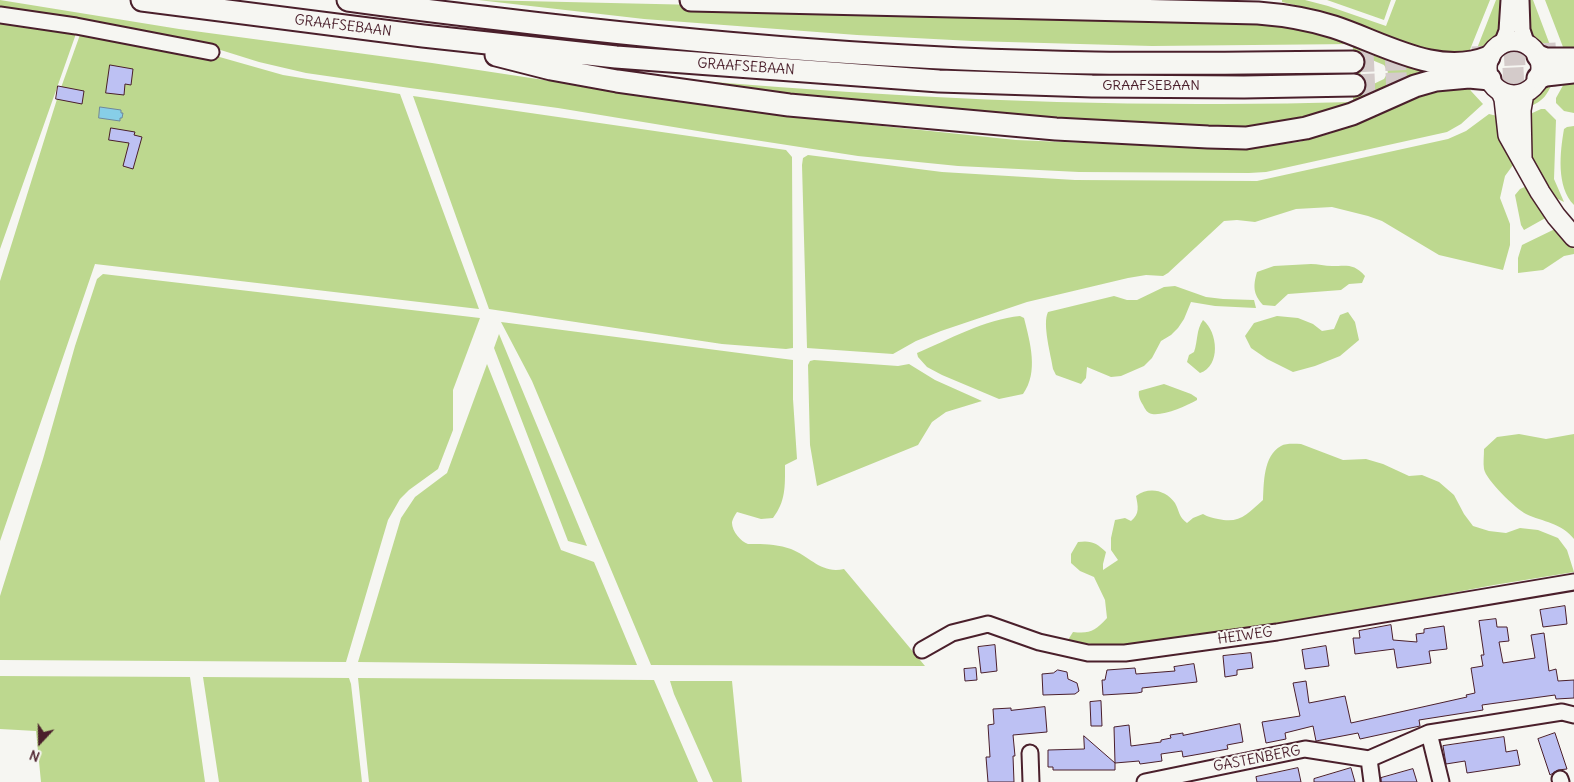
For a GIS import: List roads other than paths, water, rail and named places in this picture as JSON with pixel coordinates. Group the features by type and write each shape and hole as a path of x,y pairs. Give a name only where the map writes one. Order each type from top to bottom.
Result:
{"highway":[{"name":"GRAAFSEBAAN","path":"142,0 423,36 616,57 939,81 1102,86 1244,87 1354,85"},
{"name":"GRAAFSEBAAN","path":"348,0 618,34 796,49 942,58 1103,63 1354,62"},
{"path":"691,0 1258,12 1314,21 1426,60 1452,64 1468,64 1496,51"},
{"path":"423,36 551,69 780,104 949,121 1152,136 1246,138 1276,134 1306,128 1352,114 1415,86 1436,80 1469,77 1496,85"},
{"path":"1532,50 1546,59 1574,58"},
{"path":"1531,85 1546,75 1574,72"}],"main road":[{"path":"1522,159 1520,110 1540,67 1532,50 1515,41 1496,51 1488,72 1496,85 1506,110 1508,135 1540,192 1556,216 1574,237"},
{"path":"1496,85 1515,95 1531,85"}],"street":[{"path":"1496,51 1507,31 1509,0"},
{"path":"1521,0 1523,36 1532,50"},
{"path":"0,15 76,26 211,52"},
{"name":"HEIWEG","path":"922,650 952,633 988,624 1039,642 1080,651 1125,653 1287,630 1574,582"},
{"path":"1372,782 1369,759 1429,733 1562,712 1574,715"},
{"path":"1429,733 1441,782"},
{"name":"GASTENBERG","path":"1145,782 1305,748 1369,759"},
{"path":"1030,753 1031,782"}],"water":[{"path":"100,107 121,110 121,113 123,113 122,118 120,118 120,121 99,118"}],"tunnel":[{"path":"1472,57 1556,53"},
{"path":"1353,62 1419,59"},
{"path":"1471,80 1556,76"},
{"path":"1354,85 1423,82"}]}
